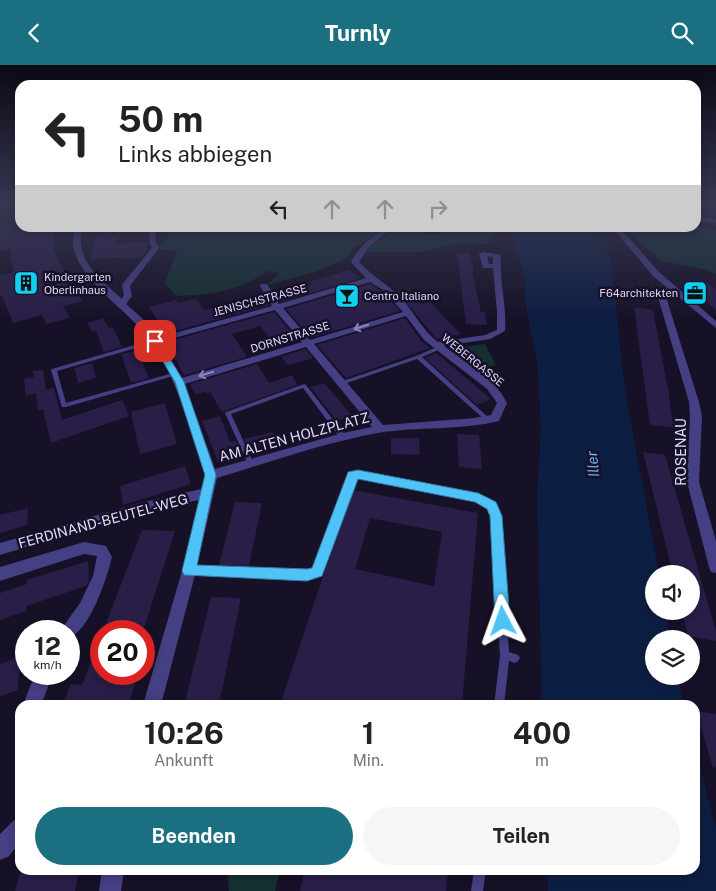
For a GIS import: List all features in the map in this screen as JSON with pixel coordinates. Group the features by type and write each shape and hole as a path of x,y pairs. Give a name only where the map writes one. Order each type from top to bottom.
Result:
{"street":[{"path":"76,243 77,250 90,274 139,320 155,341 177,378 211,475 189,571 153,700"},
{"path":"121,304 128,299 129,294 126,286 128,282 156,248 153,243"},
{"name":"WEBERGASSE","path":"371,243 358,255 355,262 371,279 385,287 400,301 437,347 492,387 502,403 495,418 488,420"},
{"path":"628,243 656,274 716,325"},
{"path":"437,347 486,337 501,331 503,319 496,266 497,255 489,253"},
{"name":"JENISCHSTRASSE","path":"155,341 333,292 371,279"},
{"path":"264,286 277,307 380,429"},
{"name":"ROSENAU","path":"674,289 663,291 661,294 694,401 696,416 693,482 716,567"},
{"name":"DORNSTRASSE","path":"177,378 309,343 408,313"},
{"name":"AM ALTEN HOLZPLATZ","path":"211,475 343,437 380,429 488,420"},
{"name":"FERDINAND-BEUTEL-WEG","path":"0,549 140,508 206,493"},
{"path":"0,574 84,548 101,550 105,557 100,576 86,608 77,620"},
{"path":"34,700 40,685"},
{"path":"0,849 15,833"},
{"path":"110,891 113,875"}],"lane":[{"path":"155,341 54,369 64,406 177,378"},
{"path":"342,383 418,357 437,347"},
{"path":"418,357 488,420"},
{"path":"251,464 228,413 304,386 343,437"},
{"path":"189,571 307,575 317,572 352,475 478,498 492,506 496,516 510,657 500,700"},
{"path":"477,891 479,875"}],"green space":[{"path":"163,243 362,243 353,248 345,259 318,271 267,285 280,273 267,271 247,283 224,291 176,296 165,283 177,250 158,249"},
{"path":"376,243 488,243 457,243 422,252 363,252"},
{"path":"641,243 716,243 716,274 707,270 661,261"},
{"path":"485,344 496,365 479,369 451,349"},
{"path":"279,875 275,891 229,891 228,876"}],"water":[{"name":"Iller","path":"514,243 601,243 611,259 625,391 657,565 645,565 645,620 668,620 669,630 645,630 645,685 680,685 682,700 542,700 537,497 541,428 537,362 526,308 524,275"},
{"path":"700,769 716,828 716,891 548,891 547,875 700,875"}],"building":[{"path":"0,243 53,243 55,246 53,246 53,250 82,301 63,306 70,318 46,324 42,315 13,323 2,296 0,296 0,275 13,272 10,249 0,251"},
{"path":"95,243 147,243 145,254 141,258 120,259 121,257 89,260"},
{"path":"457,253 470,253 474,272 472,272 481,312 485,312 487,325 466,324"},
{"path":"349,270 361,278 280,302 276,295 312,285 309,282"},
{"path":"685,283 708,283 716,290 716,310"},
{"path":"370,284 382,292 400,311 311,338 286,309"},
{"path":"409,289 420,304 430,302 461,334 437,339 397,291"},
{"path":"265,298 269,305 161,335 156,325 160,324 149,307 176,300 178,303 196,299 205,310 216,307 220,310"},
{"path":"634,307 653,310 671,414 676,428 650,425"},
{"path":"274,312 299,341 277,347 260,326 232,334 247,357 185,375 166,342"},
{"path":"103,318 109,328 113,327 122,347 104,352 96,331 92,332 87,323"},
{"path":"405,318 422,342 430,348 346,378 317,345"},
{"path":"305,349 313,358 288,365 281,357"},
{"path":"138,350 149,378 131,383 121,354"},
{"path":"436,353 491,399 477,405 425,358"},
{"path":"92,363 96,378 78,383 74,368"},
{"path":"257,364 269,383 292,375 297,385 222,412 210,392 195,394 190,384"},
{"path":"43,370 46,390 54,388 62,420 122,400 129,416 51,443 43,409 38,410 36,393 26,396 24,379 34,377 33,371"},
{"path":"324,383 352,416 337,421 310,387"},
{"path":"165,403 177,444 140,454 131,412"},
{"path":"220,416 230,442 236,441 240,451 235,452 237,457 218,462 202,421"},
{"path":"273,432 276,441 249,449 244,439"},
{"path":"457,434 479,435 482,469 459,467"},
{"path":"391,438 419,438 420,455 391,454"},
{"path":"643,452 665,455 697,565 671,565"},
{"path":"185,466 191,484 123,505 120,486"},
{"path":"352,490 478,513 462,700 282,700","holes":["370,518 442,532 434,586 355,569"]},
{"path":"235,502 262,503 249,566 219,565"},
{"path":"28,508 27,525 0,533 0,515"},
{"path":"142,530 175,531 147,620 107,620"},
{"path":"88,561 89,580 86,586 26,606 26,611 0,620 0,593 27,584 27,580"},
{"path":"700,576 716,632 716,641 700,638 700,630 687,630 684,620 700,620"},
{"path":"211,597 241,598 220,700 185,700"},
{"path":"15,658 15,685 18,685 18,690 0,696 0,664"},
{"path":"90,665 90,685 135,685 130,700 64,700 71,685 82,685"},
{"path":"700,712 716,714 716,767 713,768 700,724"},
{"path":"20,875 78,875 75,891 15,891"},
{"path":"304,875 448,875 446,891 300,891"}],"place":[{"name":"Kindergarten Oberlinhaus","path":"26,283"},
{"name":"F64architekten","path":"695,293"},
{"name":"Centro Italiano","path":"347,296"}],"route":[{"path":"155,341 179,382 211,475 189,571 307,575 317,572 352,475 358,475 478,498 492,506 496,516 503,621"}]}
